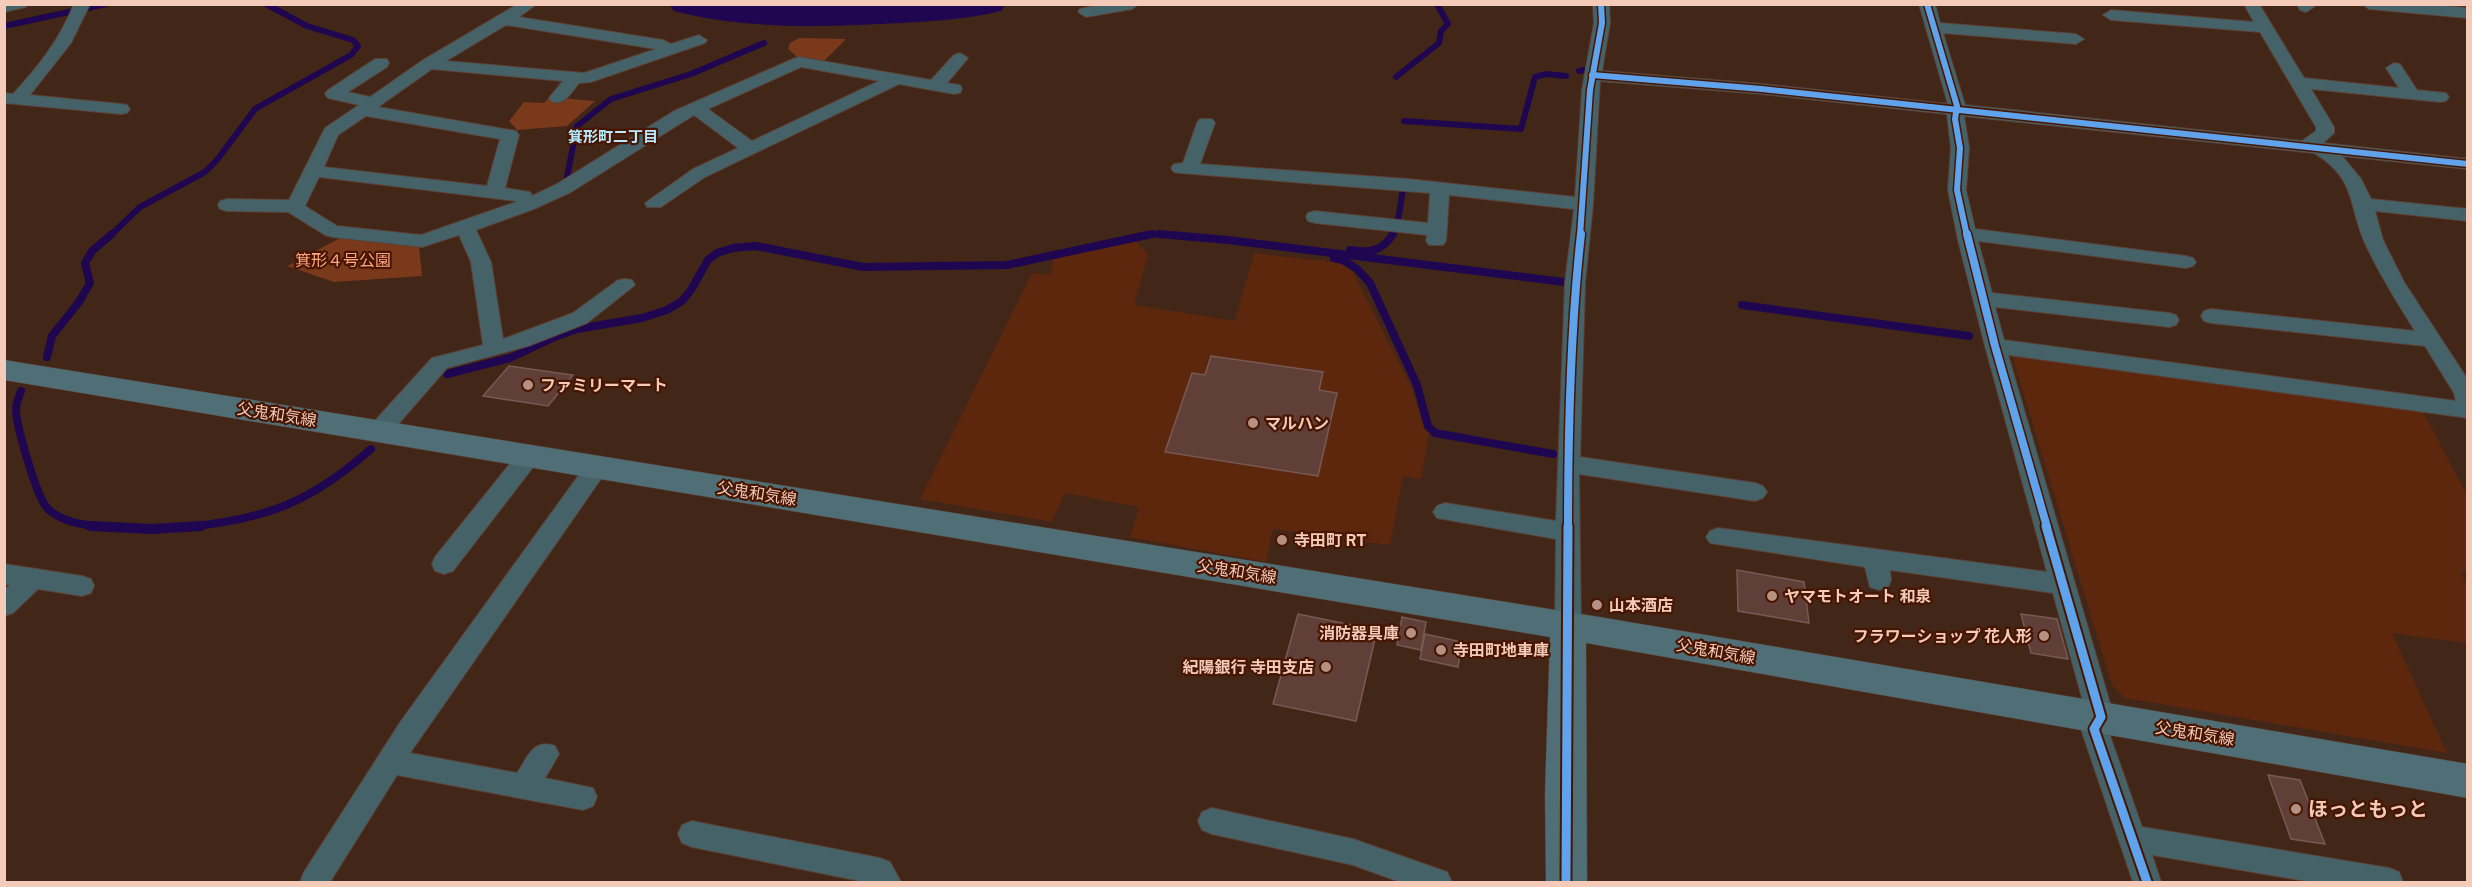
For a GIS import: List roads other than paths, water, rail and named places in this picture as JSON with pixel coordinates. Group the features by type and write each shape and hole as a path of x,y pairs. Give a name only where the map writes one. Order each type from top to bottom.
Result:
{"main road":[{"name":"父鬼和気線","path":"4,370 1568,627 2468,781"},
{"path":"1566,882 1568,627"}],"street":[{"path":"4,8 20,4"},
{"path":"296,206 331,132 429,64 531,4"},
{"path":"1568,627 1568,464 1575,283 1584,204 1592,75 1602,23 1601,4"},
{"path":"1927,4 1957,106 1959,148 1957,190 1995,346 2101,717 2094,729 2147,882"},
{"path":"1995,346 2467,405 2466,393 2394,282 2373,240 2363,204 2352,179 2332,156 2310,143 2325,133 2325,127 2251,4"},
{"path":"2369,4 2468,13"},
{"path":"11,98 45,70 69,34 81,7"},
{"path":"1086,12 1132,9"},
{"path":"2111,15 2129,10 2265,28"},
{"path":"504,20 663,45 668,50"},
{"path":"1934,27 2076,39"},
{"path":"429,64 585,78 699,40"},
{"path":"296,206 295,208 332,231 422,241 527,205 564,188 695,108 799,62 945,88 960,58"},
{"path":"381,63 334,94 368,107 510,135 495,192"},
{"path":"2394,68 2412,94"},
{"path":"1592,75 1762,89 2468,164"},
{"path":"558,98 575,77"},
{"path":"654,203 699,173 897,79"},
{"path":"2299,83 2440,97"},
{"path":"11,98 121,109"},
{"path":"695,108 750,148"},
{"path":"1206,123 1185,168 1440,189 1584,204"},
{"path":"314,171 523,196 527,205"},
{"path":"1315,217 1335,226 1395,226 1436,236 1440,189"},
{"path":"2363,204 2468,215"},
{"path":"227,205 296,206"},
{"path":"465,227 481,262 494,350"},
{"path":"1967,234 2116,255 2186,262"},
{"path":"2116,255 2121,274"},
{"path":"379,431 440,363 494,350 580,318 625,285"},
{"path":"2095,292 2101,312"},
{"path":"1984,298 2169,320"},
{"path":"2211,316 2430,340"},
{"path":"444,564 529,456"},
{"path":"1568,464 1755,492"},
{"path":"314,882 391,762 597,467"},
{"path":"1445,512 1568,532"},
{"path":"1718,537 1877,569 2062,584"},
{"path":"4,574 82,586"},
{"path":"4,606 33,578"},
{"path":"524,786 545,754"},
{"path":"391,762 583,797"},
{"path":"1212,821 1353,852 1437,882"},
{"path":"692,834 880,872 886,882"},
{"path":"2131,838 2389,882"}],"waterway":[{"path":"4,26 106,4"},
{"path":"110,236 140,207 205,172 217,160 255,109 351,55 358,46 353,40 307,26 266,4"},
{"path":"686,4 760,13 798,14 916,11 989,4"},
{"path":"701,7 706,4"},
{"path":"1396,77 1439,43 1441,31 1448,24 1437,4"},
{"path":"567,177 577,126 611,99 691,74 764,43"},
{"path":"1579,71 1584,70"},
{"path":"1404,121 1521,129 1535,77 1546,74 1566,76"},
{"path":"1392,235 1399,215 1403,188"},
{"path":"47,357 52,336 79,302 90,283 85,263 92,251 112,234"},
{"path":"447,374 510,358 577,329 642,318 667,310 682,301 708,260 717,253 733,248 756,246 863,267 1007,265 1152,234"},
{"path":"1145,236 1154,234 1177,236"},
{"path":"1159,234 1228,240 1564,282"},
{"path":"1350,250 1363,251 1380,248 1392,235"},
{"path":"1334,258 1345,261 1357,269 1370,283 1417,385 1428,426 1435,433 1553,454"},
{"path":"1742,305 1969,336"},
{"path":"21,391 16,407 19,430 43,502 54,514 68,520 102,527"},
{"path":"188,527 240,519 286,505 328,483 371,449"},
{"path":"90,526 102,527"},
{"path":"188,527 201,526"},
{"path":"102,527 152,529 188,527"}],"place":[{"name":"ファミリーマート","path":"528,385"},
{"name":"マルハン","path":"1253,423"},
{"name":"寺田町 RT","path":"1282,540"},
{"name":"ヤマモトオート 和泉","path":"1772,596"},
{"name":"山本酒店","path":"1597,605"},
{"name":"消防器具庫","path":"1411,633"},
{"name":"フラワーショップ 花人形","path":"2044,636"},
{"name":"寺田町地車庫","path":"1441,650"},
{"name":"紀陽銀行 寺田支店","path":"1326,667"},
{"name":"ほっともっと","path":"2296,809"}],"district":[{"name":"箕形町二丁目","path":"613,137"}],"park label":[{"name":"箕形４号公園","path":"343,260"}]}
